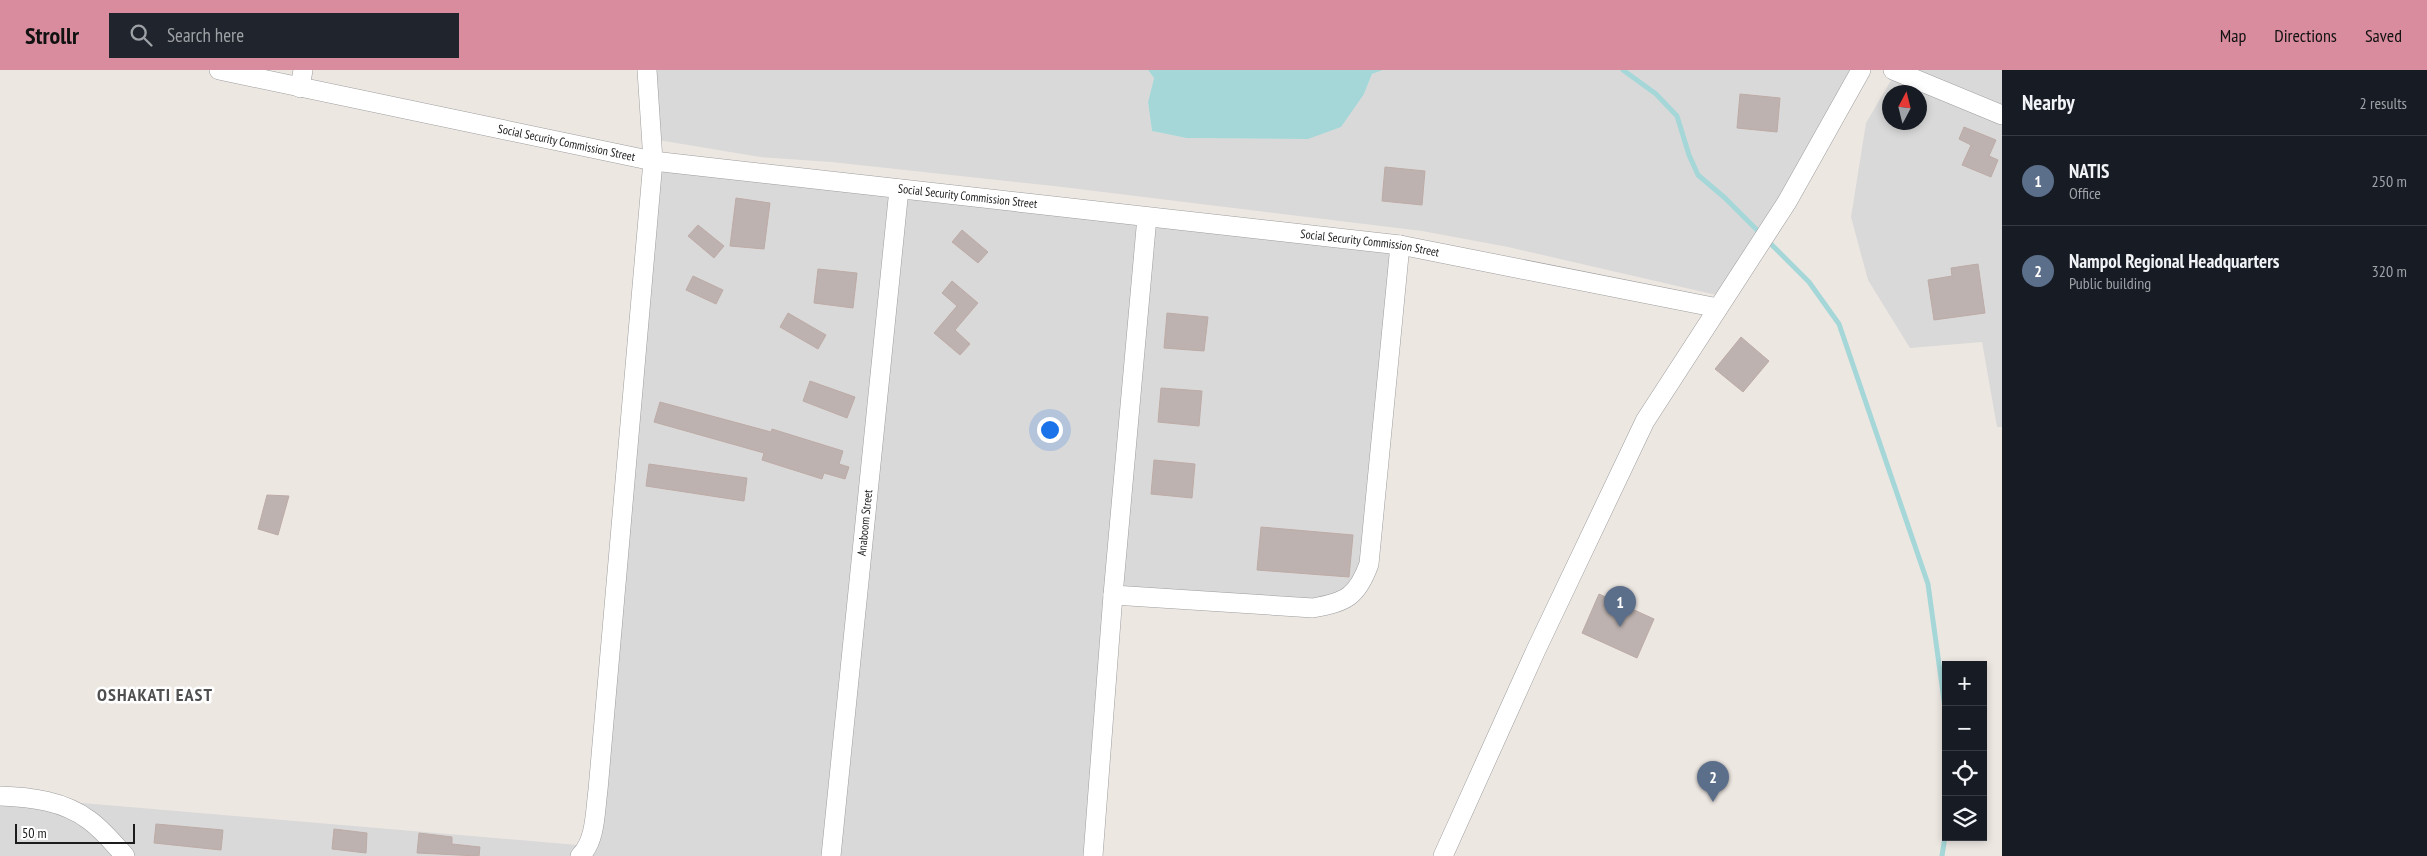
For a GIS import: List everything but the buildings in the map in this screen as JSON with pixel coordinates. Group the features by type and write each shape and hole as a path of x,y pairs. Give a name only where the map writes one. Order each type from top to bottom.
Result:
{"street":[{"name":"Social Security Commission Street","path":"219,70 302,79 653,161 1400,245 1718,308"},
{"path":"580,856 586,851 591,840 598,790 653,161 647,70"},
{"path":"1443,856 1536,650 1646,420 1787,202 1861,70"},
{"path":"1893,70 2002,115"},
{"name":"Anaboom Street","path":"831,856 898,190"},
{"path":"1093,856 1147,216"},
{"path":"1114,595 1313,608 1338,604 1352,594 1362,581 1369,564 1400,245"},
{"path":"0,796 22,797 64,806 90,820 125,856"}],"shaded area":[{"path":"647,70 1148,70 1154,78 1148,102 1152,131 1186,138 1308,139 1364,94 1372,74 1383,70 1861,70 1725,297 1508,247 1422,231 1054,186 831,162 760,157 652,139"},
{"path":"1897,70 2002,70 2002,427 1997,427 1982,342 1910,348 1868,280 1851,217 1866,123 1882,96 1882,130 1927,130 1927,85 1888,85"},
{"path":"653,161 1400,245 1369,564 1338,604 1114,595 1093,856 0,856 0,796 589,846"}],"water":[{"path":"1148,70 1383,70 1372,74 1364,94 1341,127 1308,139 1186,138 1152,131 1148,102 1154,78"}],"waterway":[{"path":"1623,70 1656,94 1677,116 1689,155 1698,175 1725,198 1809,282 1839,324 1928,584 1945,706"},
{"path":"1942,856 1944,841"}],"place":[{"name":"NATIS","path":"1620,627"},
{"name":"Nampol Regional Headquarters","path":"1713,802"}],"district":[{"name":"OSHAKATI EAST","path":"155,695"}]}
